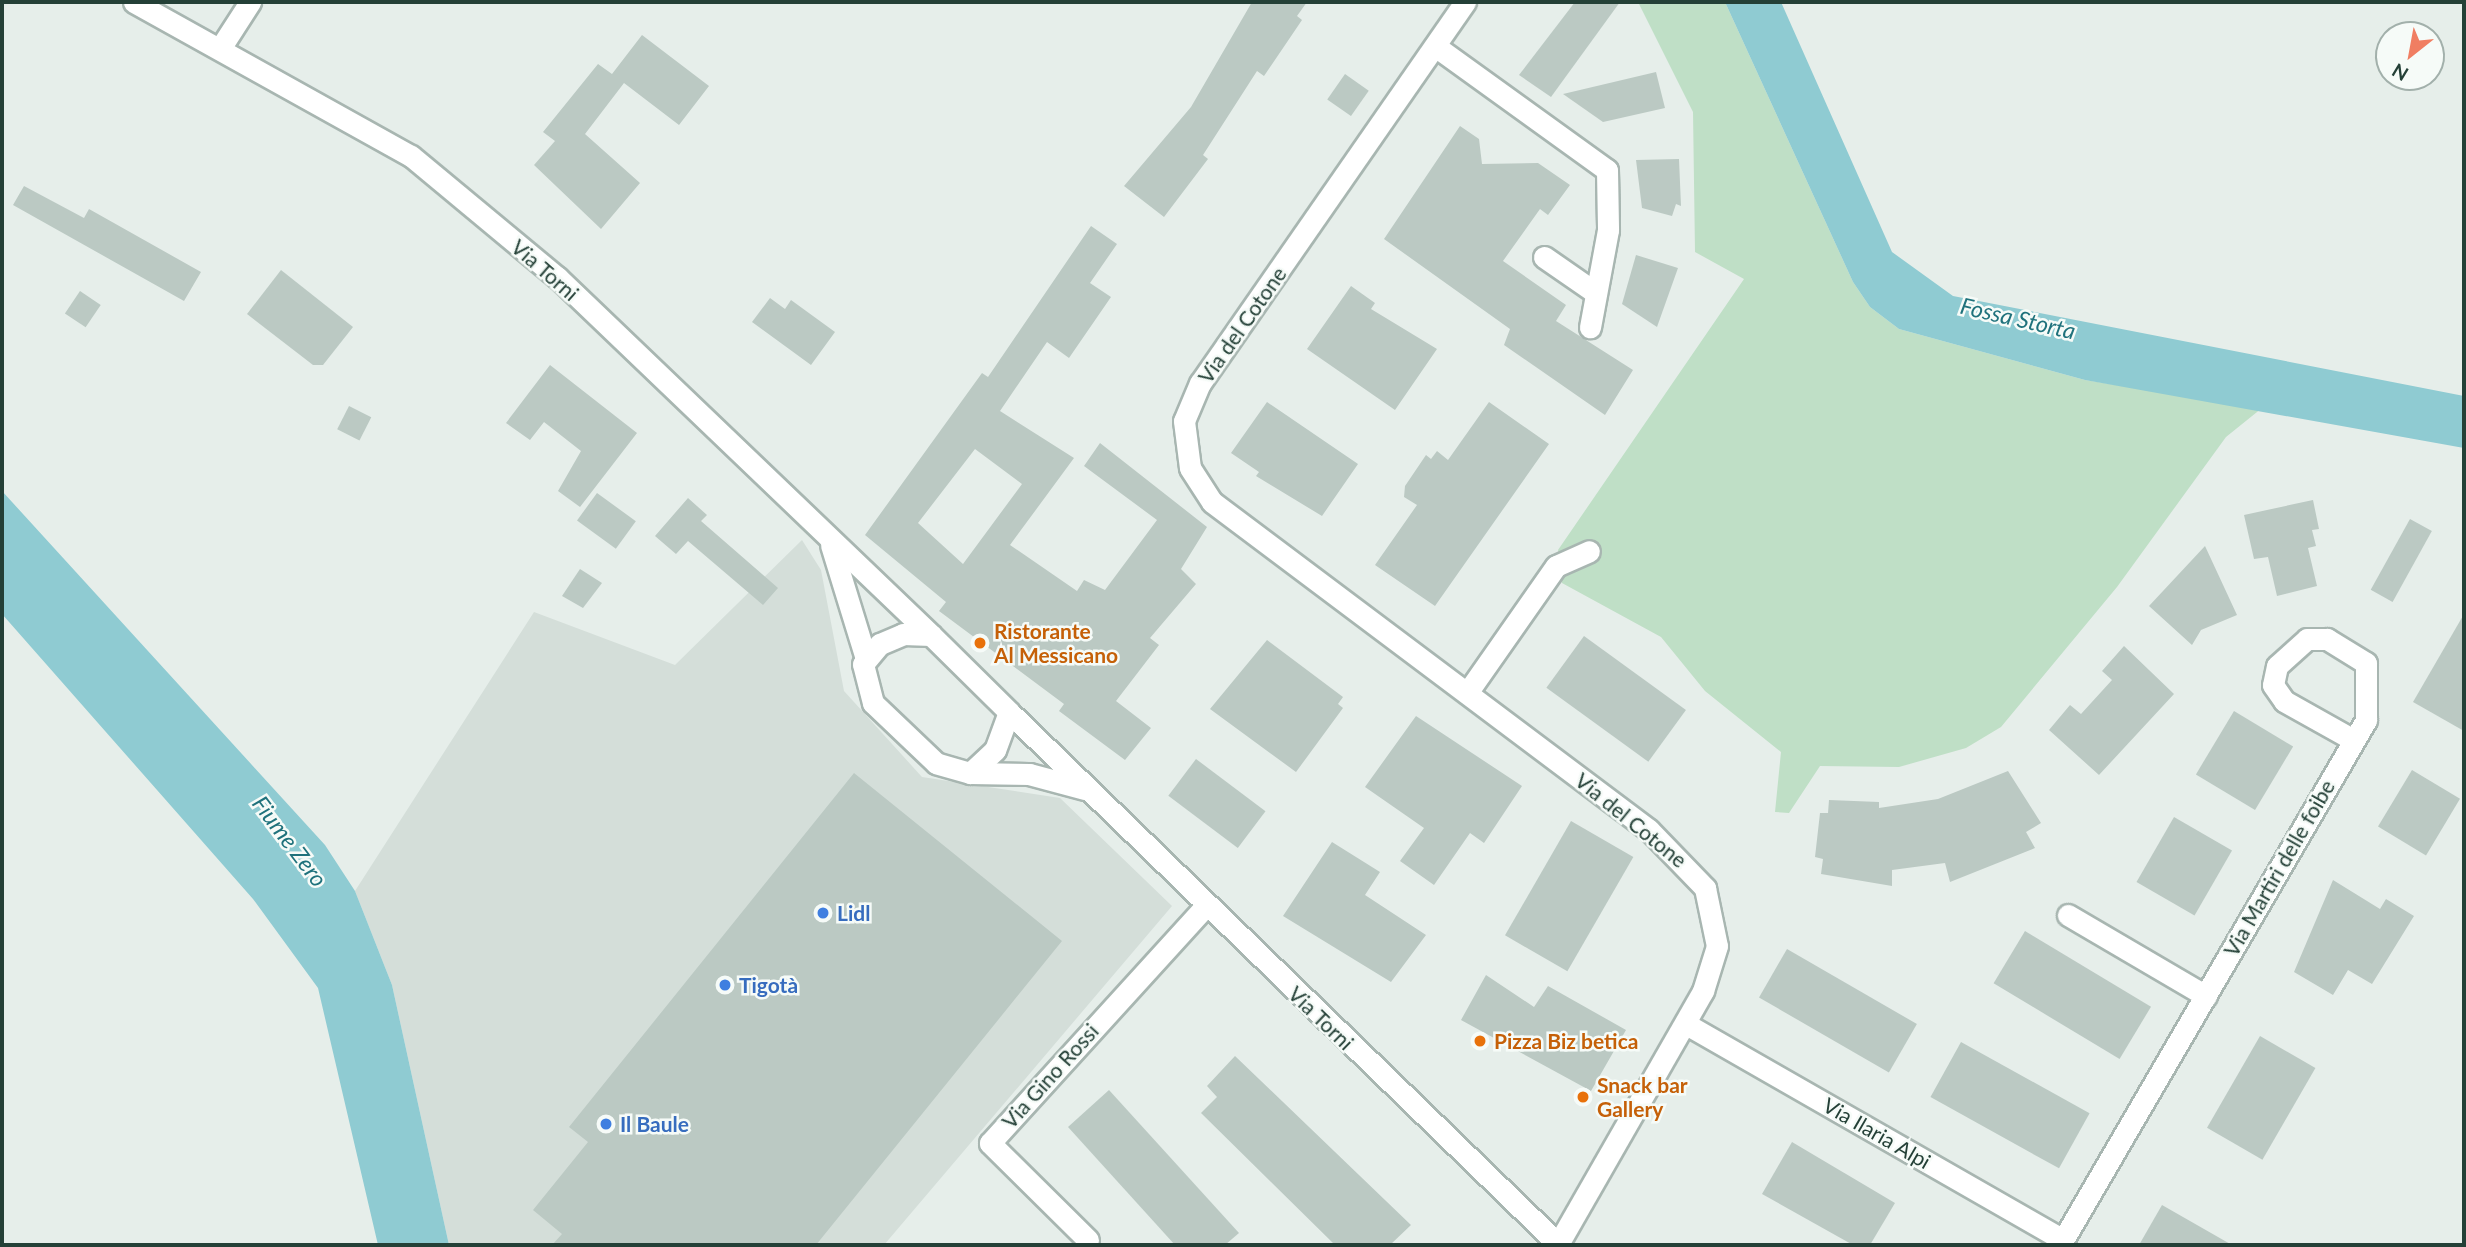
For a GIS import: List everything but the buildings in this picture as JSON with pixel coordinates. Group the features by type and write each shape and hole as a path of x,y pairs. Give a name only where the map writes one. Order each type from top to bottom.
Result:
{"street":[{"name":"Via Torni","path":"134,2 220,47 411,156 556,277 831,543 932,635 1205,907 1558,1245"},
{"path":"220,47 250,2"},
{"name":"Via del Cotone","path":"1465,2 1200,383 1184,421 1190,468 1212,502 1467,693 1695,872 1713,906 1717,946 1686,1024 1558,1245"},
{"path":"1435,46 1607,170 1608,230 1590,327"},
{"path":"1544,257 1596,293"},
{"name":"Via Torni","path":"831,543 866,659 873,703 936,763 970,773 1029,774 1085,789"},
{"path":"1467,693 1556,566 1589,551"},
{"path":"866,659 903,634 932,635"},
{"name":"Via Martiri delle foibe","path":"2062,1243 2352,739 2366,720 2366,663 2327,639 2307,639 2284,657 2273,685 2284,701 2352,739"},
{"path":"970,773 995,750 1009,712"},
{"name":"Via Gino Rossi","path":"1088,1240 990,1143 1205,907"},
{"path":"2068,915 2206,996"},
{"name":"Via Ilaria Alpi","path":"1686,1024 2062,1243"}],"shaded area":[{"path":"802,540 821,570 844,691 922,777 1060,798 1172,906 884,1245 449,1245 392,985 355,891 534,612 675,665"}],"green space":[{"path":"1638,2 1725,2 1853,282 1870,307 1899,329 2085,380 2262,408 2226,437 2117,587 2001,727 1966,748 1899,767 1820,766 1789,813 1775,812 1781,752 1705,691 1661,637 1562,583 1558,550 1744,279 1695,252 1693,112"}],"water":[{"name":"Fossa Storta","path":"1725,2 1781,2 1892,252 1953,296 2464,396 2464,448 2085,380 1899,329 1870,307 1853,282"},
{"name":"Fiume Zero","path":"2,491 325,845 355,891 392,985 449,1245 378,1245 318,988 253,899 2,614"}],"place":[{"name":"Ristorante Al Messicano","path":"980,643"},
{"name":"Lidl","path":"823,913"},
{"name":"Tigotà","path":"725,985"},
{"name":"Pizza Biz betica","path":"1480,1041"},
{"name":"Snack bar Gallery","path":"1583,1097"},
{"name":"Il Baule","path":"606,1124"}]}
